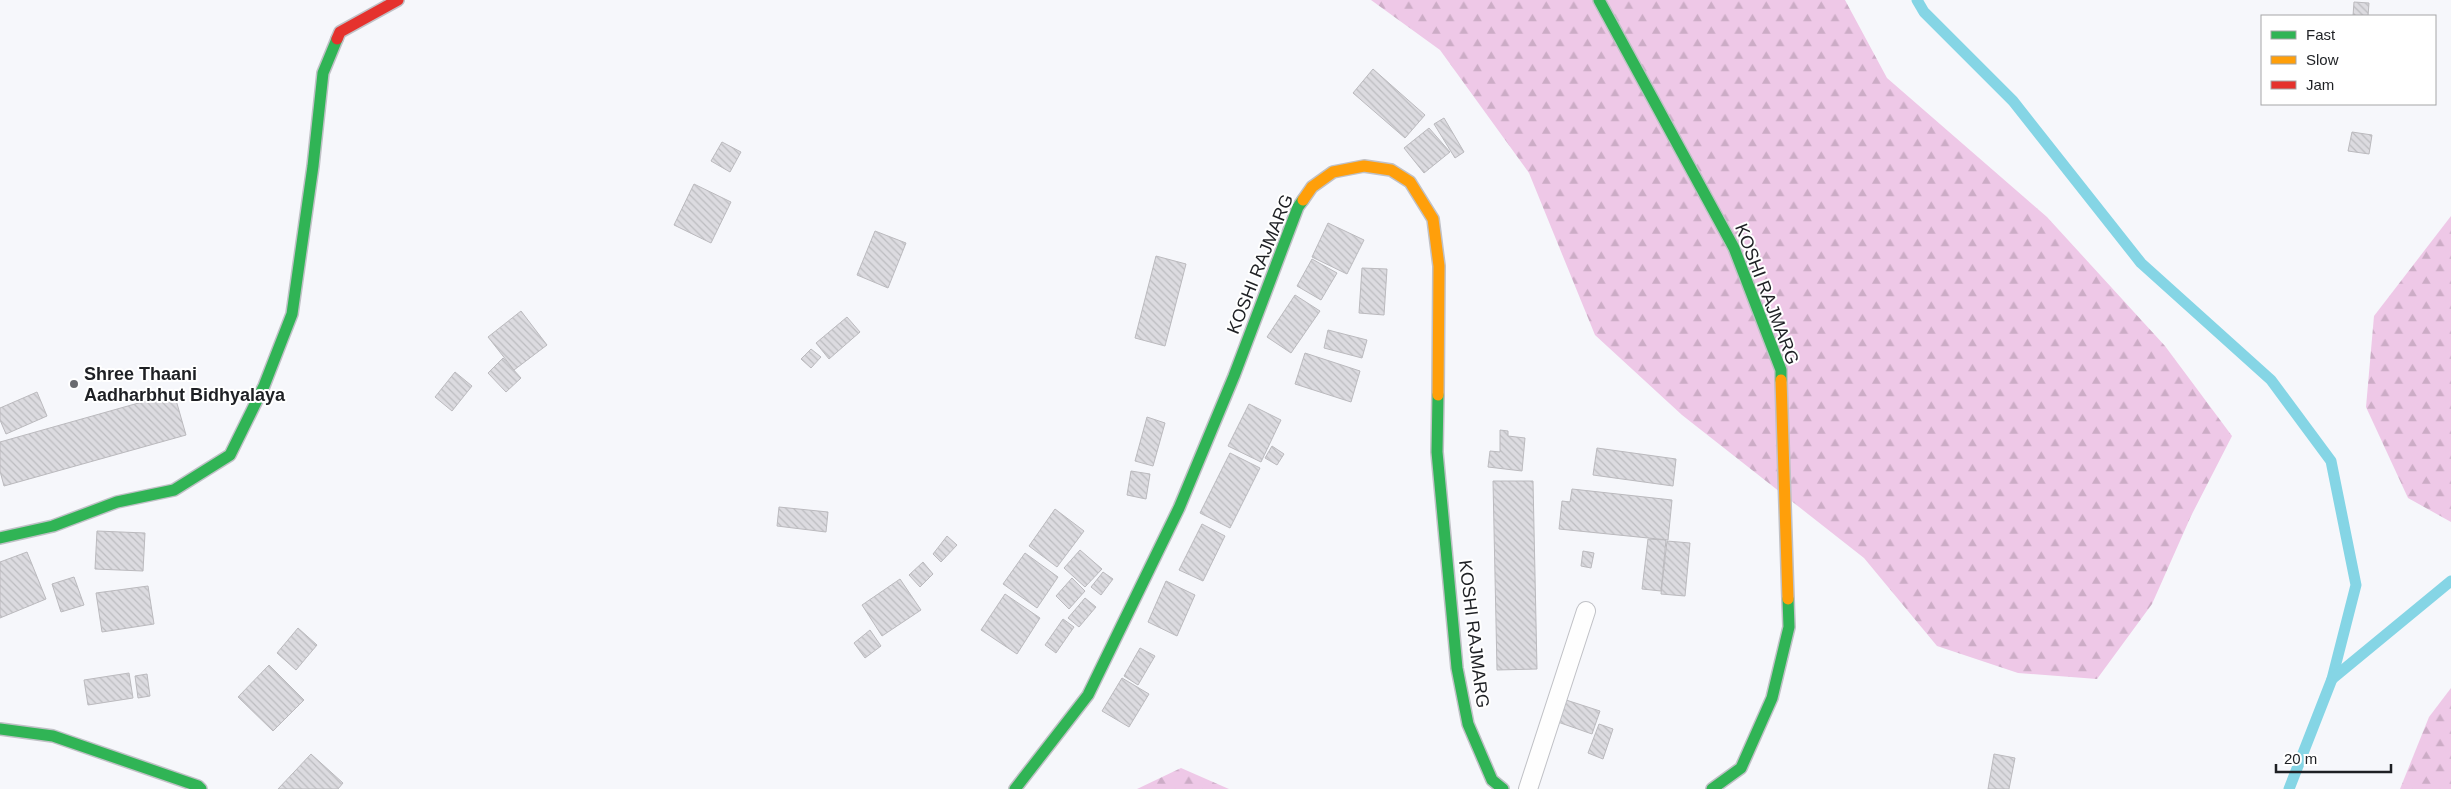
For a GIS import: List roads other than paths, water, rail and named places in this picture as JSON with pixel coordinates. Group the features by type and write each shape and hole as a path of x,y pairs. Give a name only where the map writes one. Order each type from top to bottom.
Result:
{"main road":[{"path":"0,538 53,526 117,502 174,490 230,455 264,386 292,314 313,166 322,72 340,32 398,0"},
{"name":"KOSHI RAJMARG","path":"1599,0 1734,248 1780,370 1789,627 1772,698 1741,768 1712,789"},
{"name":"KOSHI RAJMARG","path":"1015,789 1088,695 1179,508 1234,376 1298,207 1312,188 1333,172 1364,166 1391,170 1410,182 1433,219 1439,266 1437,452 1457,668 1468,724 1492,780 1503,789"},
{"path":"0,729 53,736 198,786 200,789"}],"lane":[{"path":"1528,789 1586,611"}],"waterway":[{"path":"1917,0 1924,12 2013,101 2141,263 2271,380 2331,461 2356,585 2332,679 2289,789"},
{"path":"2332,679 2451,581"}],"place":[{"name":"Shree Thaani Aadharbhut Bidhyalaya","path":"74,384"}]}
